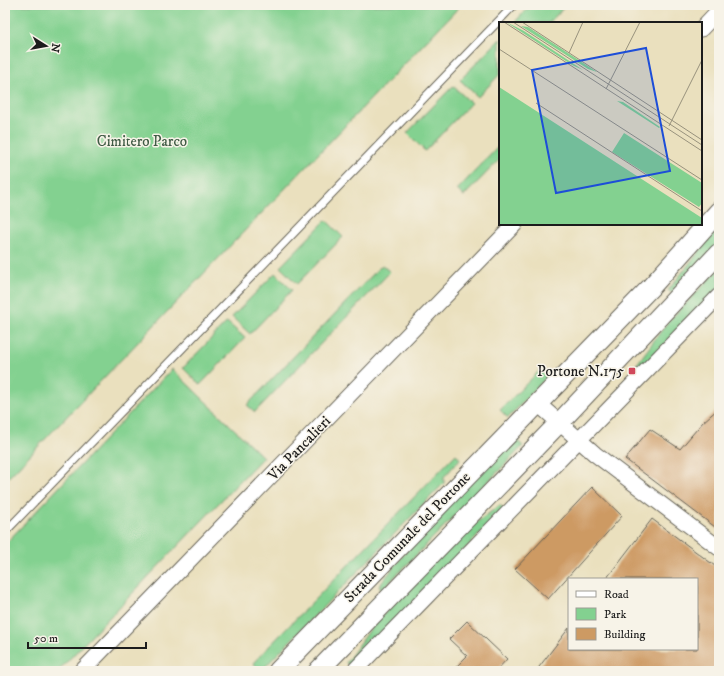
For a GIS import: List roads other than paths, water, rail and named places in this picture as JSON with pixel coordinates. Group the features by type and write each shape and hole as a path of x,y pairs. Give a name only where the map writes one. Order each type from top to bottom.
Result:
{"street":[{"path":"702,28 719,10"},
{"name":"Strada Comunale del Portone","path":"278,671 651,287 719,211"},
{"name":"Via Pancalieri","path":"82,671 514,225"},
{"name":"Strada Comunale del Portone","path":"318,671 559,423 719,253"},
{"path":"354,671 719,296"},
{"path":"537,403 579,440 719,548"}],"lane":[{"path":"5,532 514,5"}],"place":[{"name":"Portone N.175","path":"632,371"}],"park label":[{"name":"Cimitero Parco","path":"142,141"}]}
